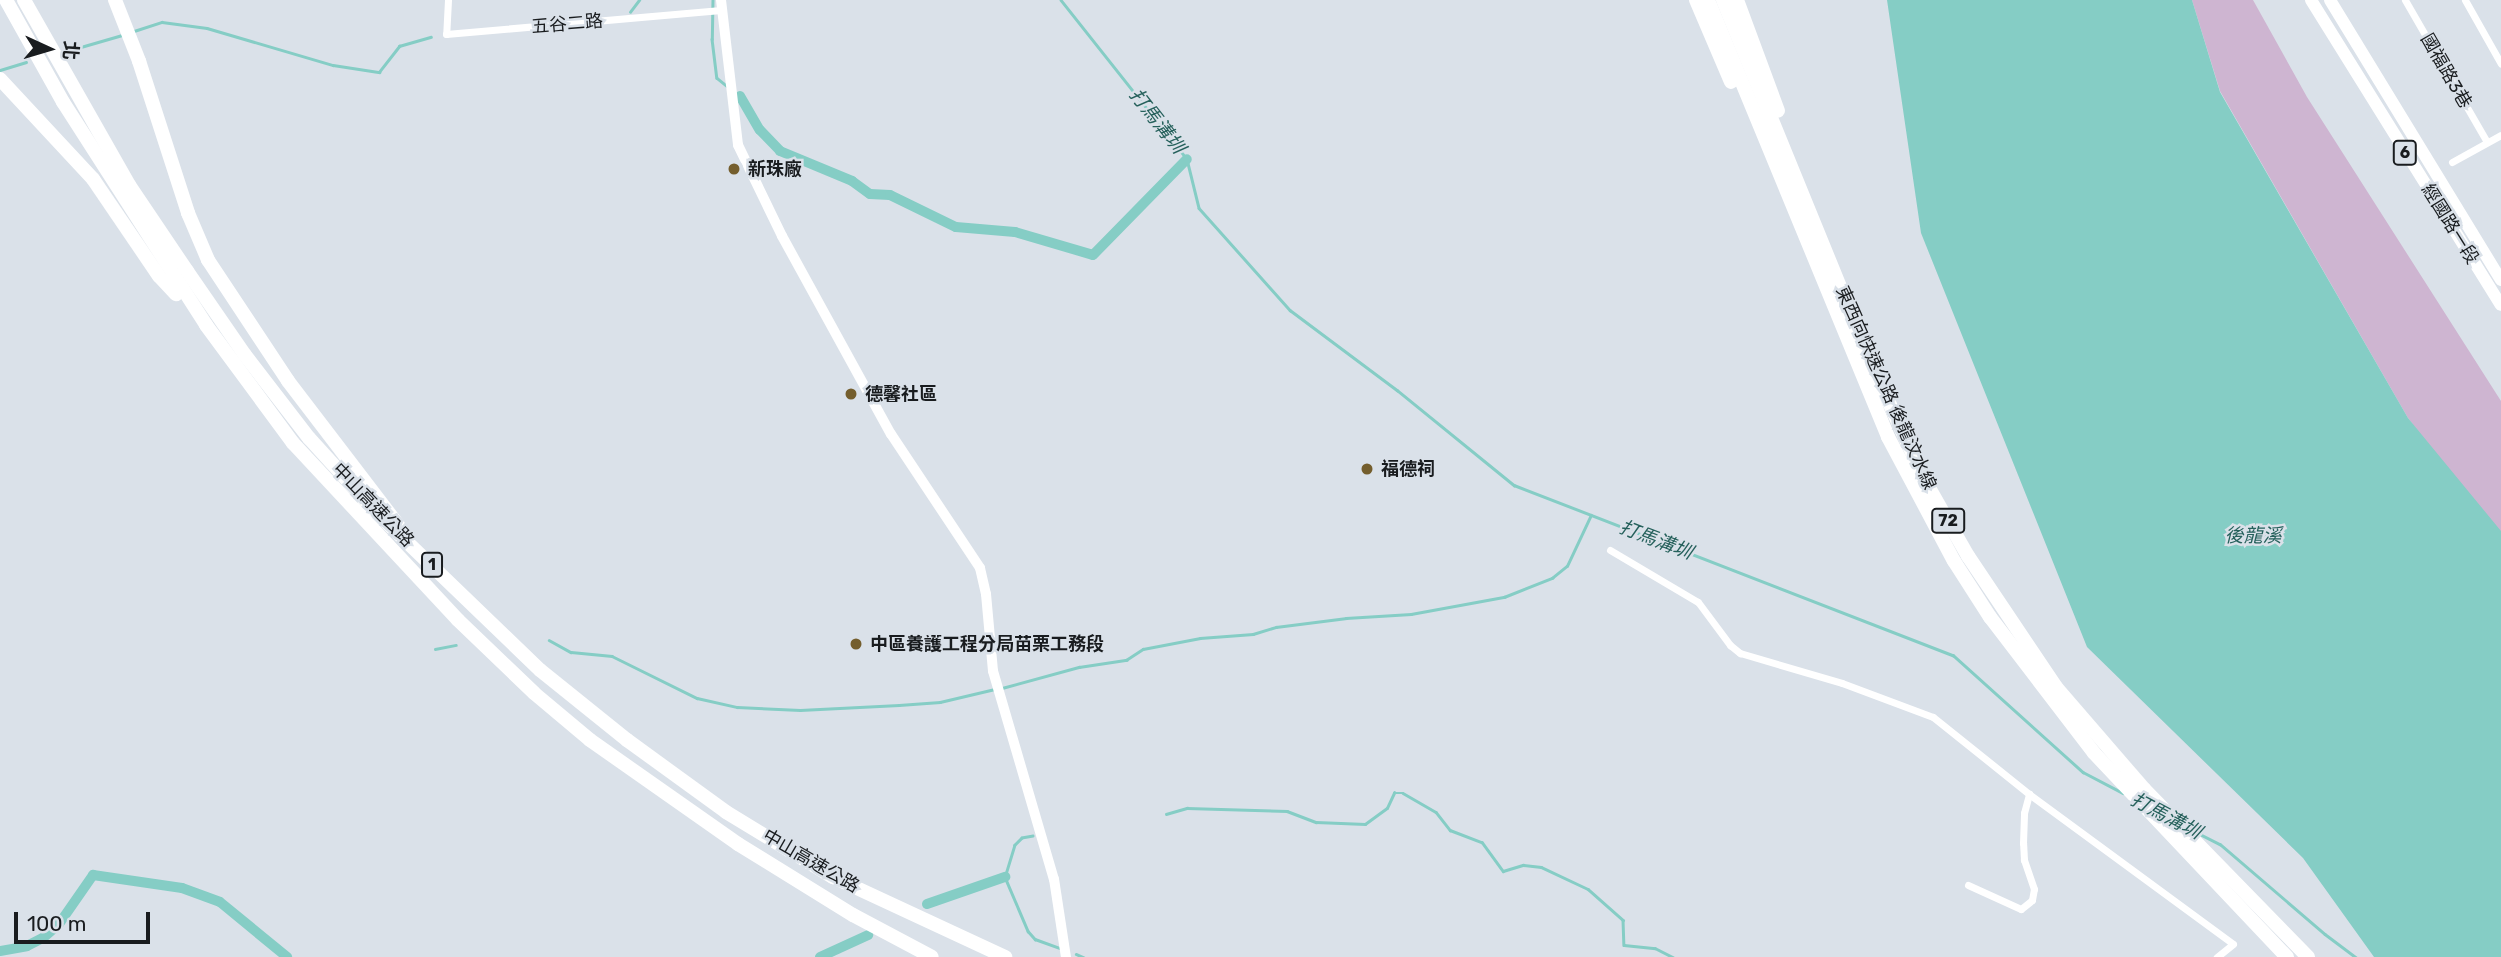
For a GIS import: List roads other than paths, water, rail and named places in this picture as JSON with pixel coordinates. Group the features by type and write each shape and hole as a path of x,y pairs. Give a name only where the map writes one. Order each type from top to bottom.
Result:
{"highway":[{"name":"中山高速公路","path":"6,0 63,102 206,325 293,443 458,620 534,693 590,740 738,844 853,915 932,957"},
{"name":"中山高速公路","path":"24,0 129,185 245,355 318,448 380,516 540,670 627,740 726,812 833,877 1005,957"},
{"path":"115,0 139,61 180,189 208,260 288,381 415,549"},
{"path":"1696,0 1756,139 1777,171"},
{"name":"東西向快速公路 後龍汶水線","path":"1709,0 1888,437 1948,550 1990,617 2094,753 2287,957"},
{"name":"東西向快速公路 後龍汶水線","path":"1723,0 1876,374 1924,479 2003,612 2056,687 2144,789 2308,957"},
{"path":"1737,0 1794,157 1801,193"},
{"path":"0,79 93,179 159,276 206,325"}],"main road":[{"name":"經國路一段","path":"2311,0 2501,305"},
{"name":"經國路一段","path":"2330,0 2501,280"}],"street":[{"name":"五谷二路","path":"449,0 446,34 703,12 719,7"},
{"name":"國福路3巷","path":"2405,0 2487,142"},
{"path":"2465,0 2501,64"},
{"path":"719,7 738,145 782,236 891,434 980,568 986,594 997,689 1054,878 1066,957"},
{"path":"2452,162 2501,135"},
{"path":"1610,550 1698,602 1730,645 1740,653 1842,683 1933,717 2029,794 2233,944 2217,957"},
{"path":"1968,885 2021,909 2032,900 2034,889 2024,860 2023,843 2024,813 2029,794"}],"water":[{"name":"後龍溪","path":"1887,0 2192,0 2220,92 2408,418 2501,531 2501,957 2374,957 2303,858 2087,647 1921,233"}],"waterway":[{"path":"630,12 639,0"},
{"path":"713,0 712,39 717,78 727,86"},
{"name":"打馬溝圳","path":"1061,0 1187,159 1199,208 1290,310 1397,390 1514,485 1953,655 2083,772 2123,793"},
{"path":"134,31 162,22 207,28 333,65 379,72 399,46 431,37"},
{"path":"67,51 122,35"},
{"path":"0,70 26,62"},
{"path":"740,96 760,130 780,151 852,181 870,194 890,195 956,227 1015,232 1093,255 1187,159"},
{"path":"1002,688 1079,667 1126,660 1143,649 1200,638 1253,634 1276,627 1346,618 1411,614 1504,597 1552,578 1567,566 1591,515"},
{"path":"549,640 571,652 612,656 697,698 737,707 800,710 899,705 940,702 995,689"},
{"path":"435,649 456,645"},
{"path":"1166,814 1187,808 1287,811 1316,822 1365,824 1387,808 1394,793 1403,793 1436,812 1450,830 1482,842 1503,871 1523,865 1541,867 1588,889 1623,920 1624,945 1655,948 1673,957"},
{"name":"打馬溝圳","path":"2194,831 2220,844 2325,934 2356,957"},
{"path":"1033,836 1022,838 1015,845 1005,877 1028,931 1035,939 1060,948"},
{"path":"0,951 27,946 43,938 59,924 93,875 182,888 220,902 287,957"},
{"path":"927,904 1005,877"},
{"path":"820,957 868,935"},
{"path":"1076,954 1083,957"}],"place":[{"name":"新珠廠","path":"734,169"},
{"name":"德馨社區","path":"851,394"},
{"name":"福德祠","path":"1367,469"},
{"name":"中區養護工程分局苗栗工務段","path":"856,644"}]}
